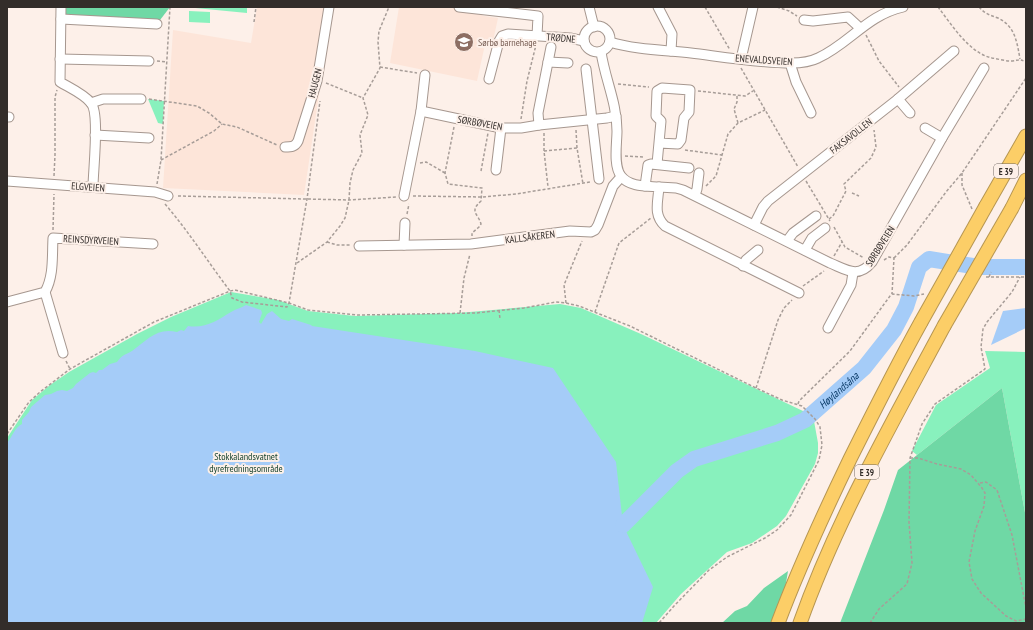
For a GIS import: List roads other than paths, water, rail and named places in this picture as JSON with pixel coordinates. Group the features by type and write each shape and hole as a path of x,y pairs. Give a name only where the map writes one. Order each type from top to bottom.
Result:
{"highway":[{"name":"E 39","path":"778,623 822,517 872,414 980,209 1026,136"},
{"name":"E 39","path":"800,623 843,519 895,417 944,326 1012,208 1026,180"}],"street":[{"path":"61,7 60,82 79,93 91,103 95,110 93,187"},
{"name":"HAUGEN","path":"285,147 292,147 296,145 298,141 317,81 329,7"},
{"name":"TRØDNE","path":"459,7 508,10 538,16 537,36"},
{"path":"589,7 594,27"},
{"path":"658,7 672,34 671,51"},
{"path":"738,58 753,7"},
{"name":"ENEVALDSVEIEN","path":"610,42 645,49 790,63 802,62 826,54 860,28 885,12 903,7"},
{"path":"804,20 848,17 860,28"},
{"path":"61,19 157,24"},
{"path":"594,27 603,28 609,34 610,42 607,48 601,52 588,49 584,41 586,34 591,28 594,27"},
{"name":"TRØDNE","path":"489,79 499,41 502,36 508,34 570,38 584,41"},
{"path":"540,125 538,113 551,47"},
{"name":"FAKSAVOLLEN","path":"754,226 763,207 768,201 898,99 954,51"},
{"path":"601,52 603,66 614,102 617,130 618,169 621,177"},
{"path":"60,59 149,61"},
{"path":"548,62 568,63"},
{"path":"790,63 796,82 811,113"},
{"name":"SØRBØVEIEN","path":"621,177 635,184 676,188 695,195 830,263 852,273 861,272 872,262 942,138 984,68"},
{"path":"586,69 599,179"},
{"path":"407,196 411,159 421,111 425,75"},
{"path":"658,162 659,143 661,121 656,116 658,91 662,88 690,90 689,112 684,118 681,140 678,144 659,143"},
{"path":"91,103 103,99 141,99"},
{"path":"898,99 910,113"},
{"name":"SØRBØVEIEN","path":"421,111 501,128 521,128 540,125 592,122 616,116"},
{"path":"496,170 501,128"},
{"path":"925,128 942,138"},
{"path":"95,135 148,138"},
{"path":"645,186 648,165 658,162 689,168"},
{"path":"695,195 698,188 699,173"},
{"name":"KALLSÅKEREN","path":"359,246 471,244 570,231 586,232 595,230 613,186 621,177"},
{"name":"ELGVEIEN","path":"7,181 155,192 168,196"},
{"path":"659,187 657,214 659,221 665,226 799,293"},
{"path":"787,241 793,233 816,216"},
{"path":"404,245 405,223"},
{"path":"805,250 812,238 827,223"},
{"name":"REINSDYRVEIEN","path":"45,292 50,284 51,278 53,238 153,244"},
{"path":"743,266 746,260 758,250"},
{"path":"828,328 851,285 852,273"},
{"path":"7,302 45,292 64,354"}],"water":[{"name":"Stokkalandsvatnet dyrefredningsområde","path":"246,305 261,310 262,313 259,322 261,324 267,314 272,311 281,319 289,321 292,319 312,326 475,351 553,368 616,462 623,525 653,587 642,623 7,623 7,443 15,430 22,424 22,420 29,412 31,407 45,395 62,390 67,391 73,388 90,373 96,373 110,364 117,362 123,356 158,333 164,331 184,331 188,326 194,327 206,325"},
{"path":"1026,308 1026,328 991,345 1003,311"}],"waterway":[{"name":"Høylandsåna","path":"623,525 677,471 694,459 777,433 805,420 864,368 894,330 906,307 919,267 929,259 979,267 1026,267"}],"place":[{"name":"Sørbø barnehage","path":"464,42"}]}
